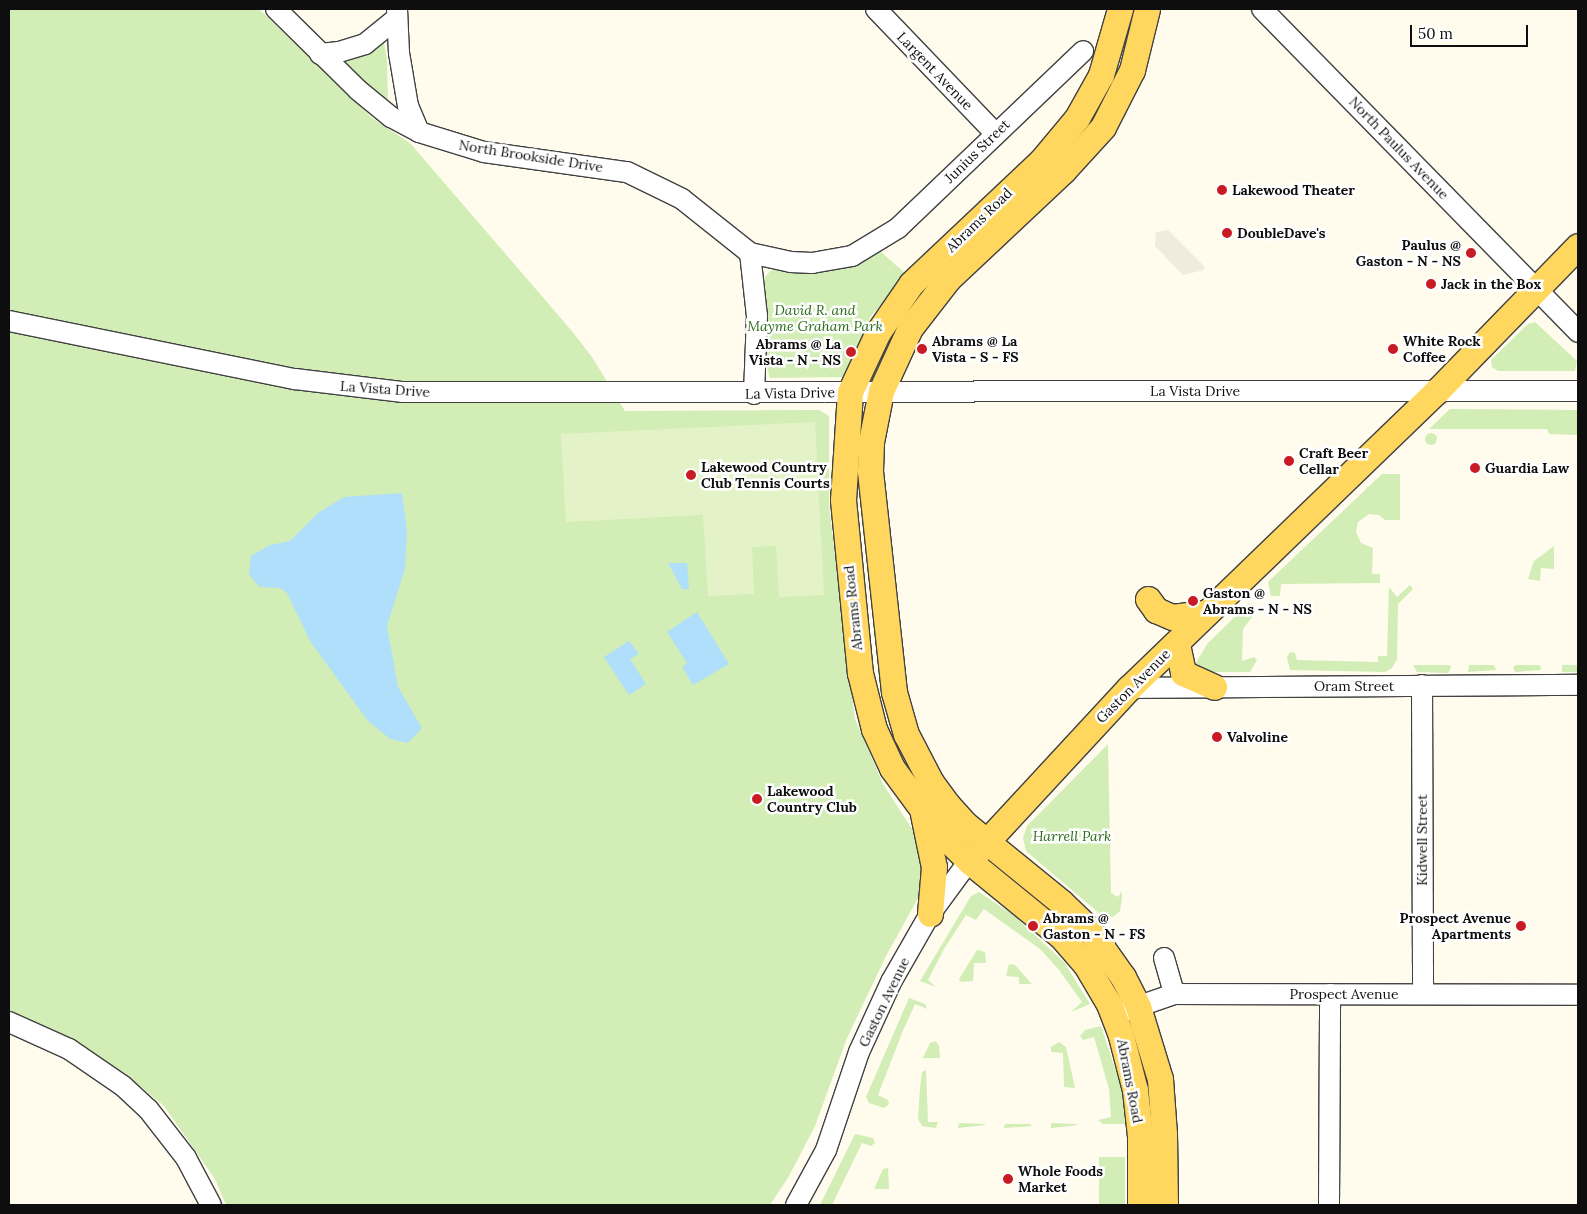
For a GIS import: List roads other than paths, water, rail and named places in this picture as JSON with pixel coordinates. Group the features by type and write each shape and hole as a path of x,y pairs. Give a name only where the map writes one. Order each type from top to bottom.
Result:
{"main road":[{"name":"Abrams Road","path":"1120,9 1101,75 1077,118 1042,160 911,284 878,332 850,392 843,500 860,673 874,729 892,768 921,810 969,861 1061,936 1077,953 1113,1015 1135,1090 1140,1136 1140,1205"},
{"path":"1089,145 1090,123 1121,61 1129,19 1127,9"},
{"name":"Abrams Road","path":"1147,9 1129,77 1103,127 1089,145 948,279 924,307 897,352 881,391 871,442 870,471 885,624 897,707 916,756 948,805 986,841 1061,902 1089,929 1123,977 1138,1007 1154,1056 1163,1103 1165,1205"},
{"name":"Gaston Avenue","path":"969,861 1129,688 1437,391 1535,288 1578,246"},
{"path":"1148,598 1156,610 1172,617 1205,613"},
{"path":"854,626 885,624"},
{"path":"1176,644 1183,673 1214,687"},
{"path":"921,810 934,867 930,914"}],"street":[{"name":"North Brookside Drive","path":"276,9 320,54 376,106 420,132 484,152 627,172 682,199 750,253 812,263 852,256 869,248"},
{"name":"Largent Avenue","path":"876,9 995,133"},
{"name":"North Paulus Avenue","path":"1262,9 1578,332"},
{"path":"320,54 339,52 365,44 397,14"},
{"path":"397,14 408,106 420,132"},
{"name":"Junius Street","path":"869,248 898,228 995,133 1083,51"},
{"path":"750,253 757,316 754,394"},
{"name":"La Vista Drive","path":"9,321 351,388 403,392 754,394 881,391 1578,391"},
{"name":"Kidwell Street","path":"1422,685 1423,994"},
{"name":"Oram Street","path":"1129,688 1578,685"},
{"name":"Gaston Avenue","path":"796,1205 826,1150 859,1052 890,982 930,914 969,861"},
{"path":"1164,958 1174,994"},
{"name":"Prospect Avenue","path":"1113,1015 1174,994 1578,995"},
{"path":"1329,1205 1330,994"},
{"path":"9,1022 69,1049 123,1086 148,1109 186,1158 211,1205"}],"water":[{"path":"402,493 407,531 405,569 387,626 398,687 422,728 408,743 390,739 368,721 310,641 287,593 280,588 260,587 249,575 251,556 270,545 290,541 318,513 344,497"},
{"path":"668,563 687,563 689,589 682,589"},
{"path":"697,612 729,664 693,685 682,667 687,663 667,632"},
{"path":"629,641 639,654 630,659 646,684 629,695 604,657"}],"place":[{"name":"Lakewood Theater","path":"1222,190"},
{"name":"DoubleDave's","path":"1227,233"},
{"name":"Paulus @ Gaston - N - NS","path":"1471,253"},
{"name":"Jack in the Box","path":"1431,284"},
{"name":"Abrams @ La Vista - S - FS","path":"922,349"},
{"name":"White Rock Coffee","path":"1393,349"},
{"name":"Abrams @ La Vista - N - NS","path":"851,352"},
{"name":"Craft Beer Cellar","path":"1289,461"},
{"name":"Guardia Law","path":"1475,468"},
{"name":"Lakewood Country Club Tennis Courts","path":"691,475"},
{"name":"Gaston @ Abrams - N - NS","path":"1193,601"},
{"name":"Valvoline","path":"1217,737"},
{"name":"Lakewood Country Club","path":"757,799"},
{"name":"Abrams @ Gaston - N - FS","path":"1033,926"},
{"name":"Prospect Avenue Apartments","path":"1521,926"},
{"name":"Whole Foods Market","path":"1008,1179"}],"park label":[{"name":"David R. and Mayme Graham Park","path":"815,318"},
{"name":"Harrell Park","path":"1072,836"}]}
